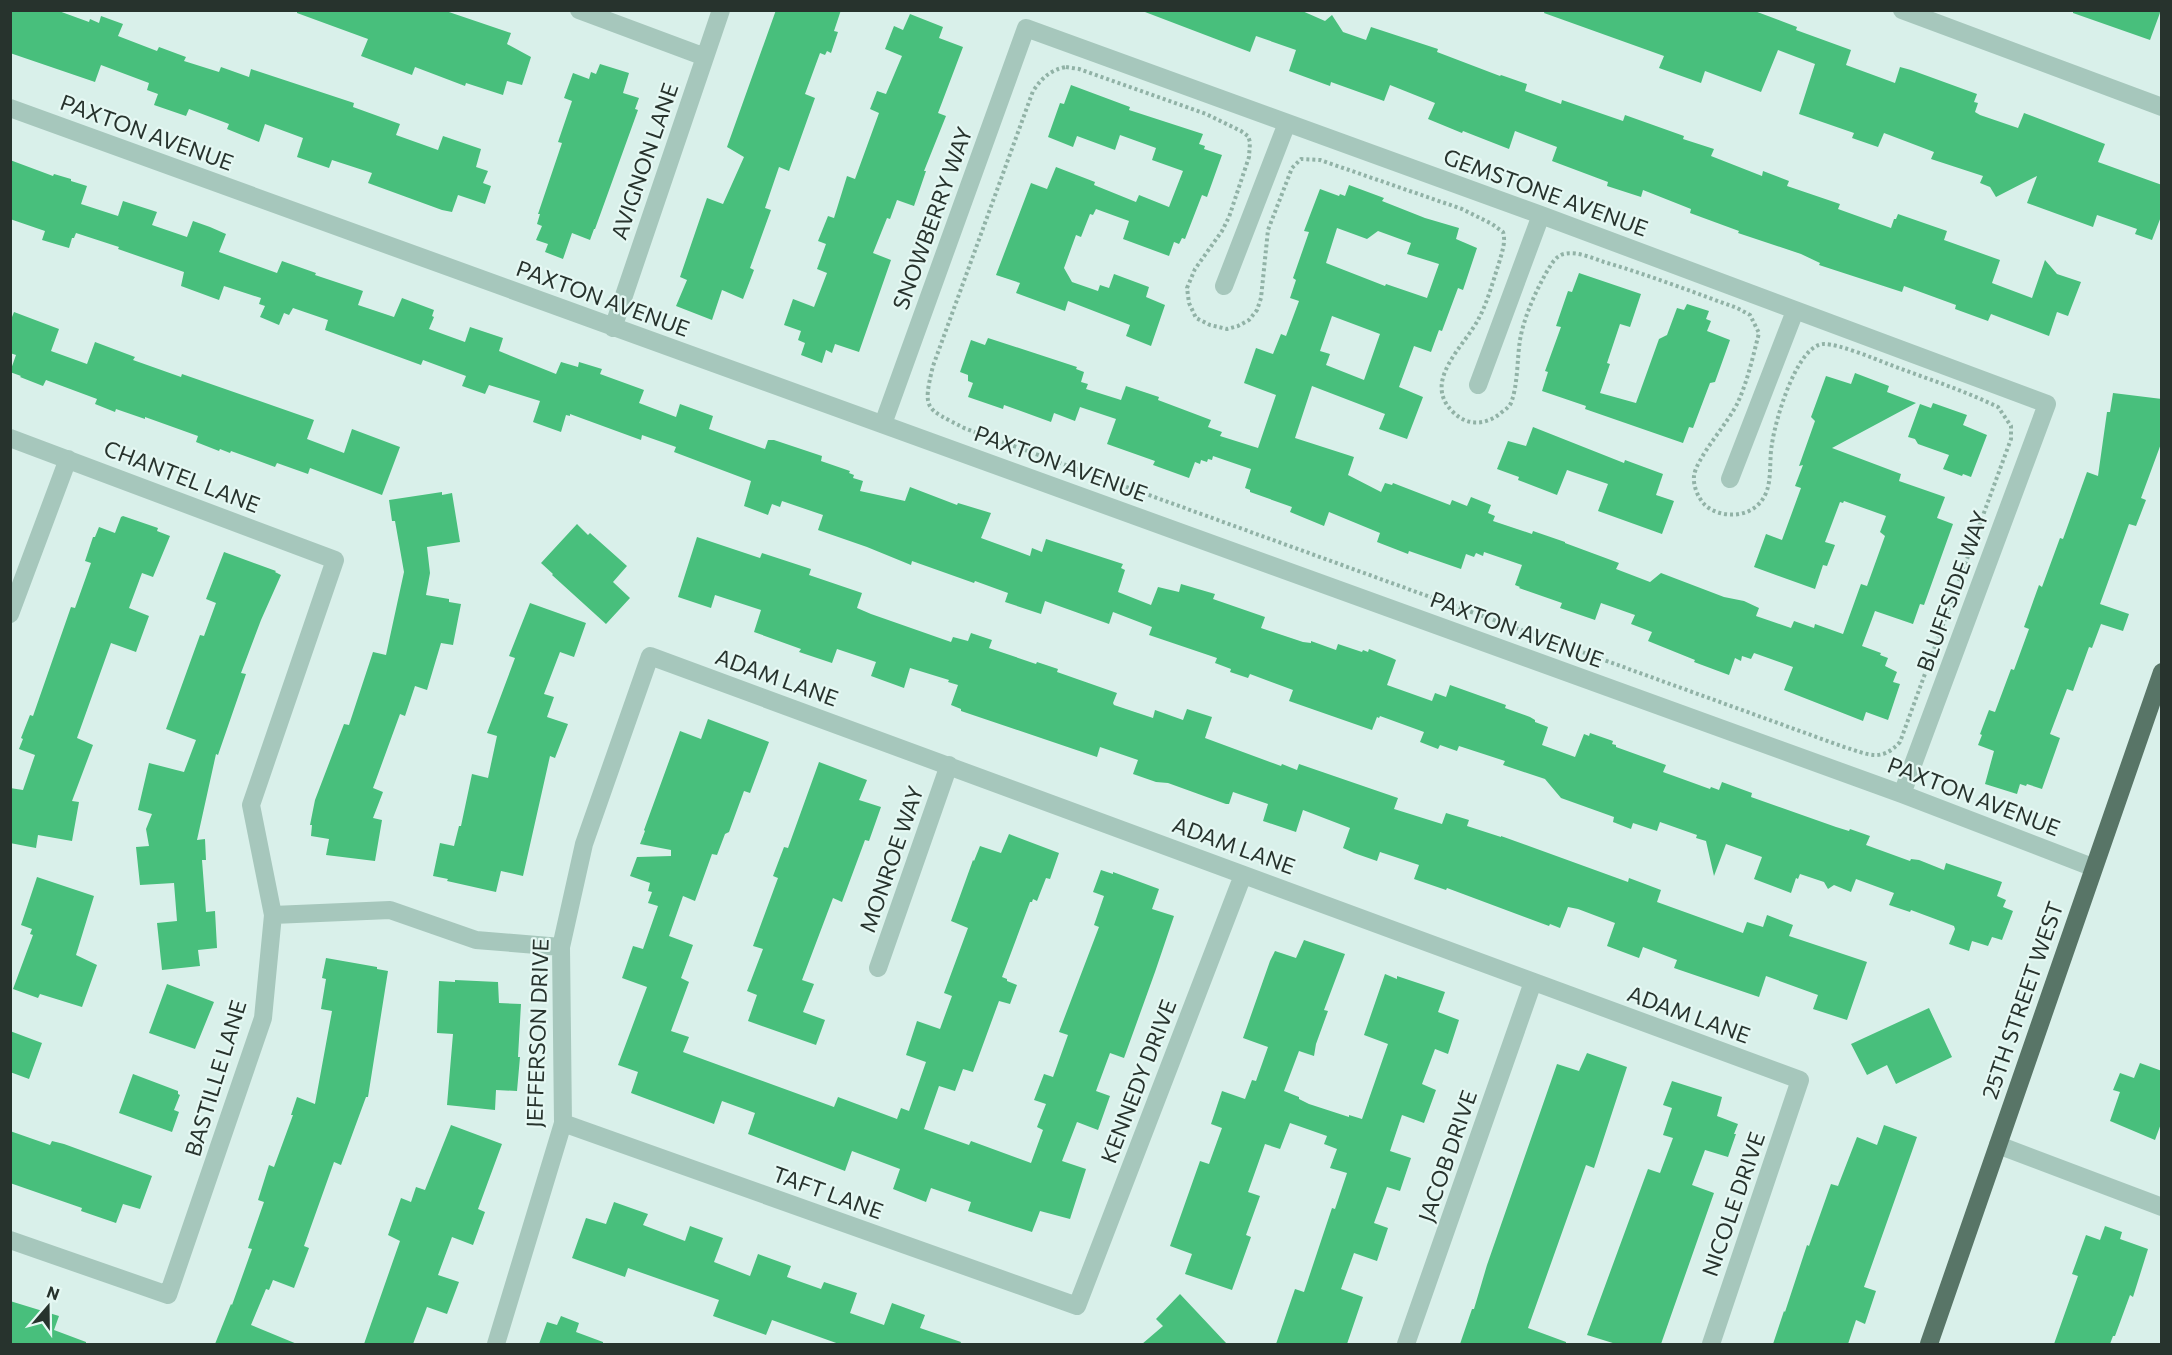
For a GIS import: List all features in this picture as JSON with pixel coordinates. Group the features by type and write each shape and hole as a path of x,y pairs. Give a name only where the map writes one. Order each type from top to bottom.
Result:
{"main road":[{"name":"25TH STREET WEST","path":"1929,1344 2092,867 2162,672"}],"street":[{"path":"579,10 705,57"},
{"name":"AVIGNON LANE","path":"613,328 722,10"},
{"path":"1902,10 2162,107"},
{"name":"GEMSTONE AVENUE","path":"1026,28 1541,215 2047,404"},
{"name":"SNOWBERRY WAY","path":"883,424 1026,28"},
{"name":"PAXTON AVENUE","path":"10,108 1902,794 2092,867"},
{"path":"1224,286 1287,123"},
{"path":"1478,385 1541,215"},
{"path":"1730,479 1795,311"},
{"name":"BLUFFSIDE WAY","path":"1902,794 2047,404"},
{"name":"CHANTEL LANE","path":"10,438 335,560"},
{"path":"10,614 68,459"},
{"name":"BASTILLE LANE","path":"10,1240 168,1295 263,1018 273,915 251,805 335,560"},
{"name":"ADAM LANE","path":"650,656 1800,1080"},
{"name":"JEFFERSON DRIVE","path":"496,1344 563,1123 561,947 584,844 650,656"},
{"name":"MONROE WAY","path":"878,968 949,765"},
{"name":"KENNEDY DRIVE","path":"1077,1306 1243,875"},
{"path":"273,915 390,910 476,940 561,947"},
{"name":"JACOB DRIVE","path":"1406,1344 1533,982"},
{"name":"NICOLE DRIVE","path":"1711,1344 1800,1080"},
{"name":"TAFT LANE","path":"563,1123 1077,1306"},
{"path":"1998,1145 2162,1207"}],"building":[{"path":"10,10 56,10 89,22 90,19 99,23 101,16 123,24 118,36 157,51 159,47 186,57 184,61 219,72 221,67 249,77 251,69 354,103 353,107 400,124 396,135 438,150 443,136 481,149 476,167 488,171 483,183 491,186 485,204 458,195 452,212 442,210 368,183 372,173 332,160 329,168 297,157 303,138 265,124 259,142 227,129 229,124 189,109 186,116 154,105 158,94 147,90 149,83 101,65 95,82 10,53"},
{"path":"297,10 443,10 511,33 507,44 531,57 522,85 507,81 503,95 466,83 465,86 415,67 412,75 361,56 368,39 297,13"},
{"path":"776,10 841,10 834,31 838,32 831,53 827,51 825,55 820,53 805,94 815,98 789,171 779,167 765,208 771,210 750,268 754,270 743,299 722,290 712,320 676,306 687,280 680,277 707,198 723,204 744,157 727,147"},
{"path":"1146,10 1300,10 1325,21 1332,15 1343,32 1366,40 1371,27 1438,49 1437,52 1527,84 1525,91 1561,104 1562,100 1623,121 1625,115 1684,136 1683,139 1714,149 1711,156 1762,176 1763,171 1789,181 1787,186 1840,204 1838,209 1891,228 1898,214 1947,231 1944,240 2000,260 1992,283 2032,298 2045,260 2057,274 2081,282 2068,316 2057,312 2049,336 1991,314 1988,321 1955,309 1956,305 1904,286 1902,292 1819,265 1820,263 1801,254 1738,233 1739,231 1690,213 1691,209 1643,190 1641,197 1607,186 1608,182 1552,161 1557,147 1515,131 1509,149 1463,131 1462,133 1428,119 1435,103 1390,85 1384,101 1331,82 1330,86 1289,71 1296,50 1256,36 1250,52 1145,12"},
{"path":"1545,10 1752,10 1797,27 1796,30 1851,50 1846,65 1895,83 1900,67 1911,70 1977,94 1974,102 1978,103 1975,112 1980,115 2018,128 2024,113 2105,144 2098,162 2162,185 2162,214 2152,240 2135,234 2137,229 2097,215 2093,227 2027,203 2037,176 1996,197 1990,187 1980,183 1983,176 1931,159 1934,152 1884,133 1878,147 1852,138 1854,133 1799,114 1815,64 1778,50 1761,92 1705,71 1701,83 1659,68 1664,56 1544,13"},
{"path":"2073,10 2161,10 2150,40 2073,13"},
{"path":"910,14 943,27 939,38 963,47 938,113 946,116 924,171 926,171 914,206 897,200 873,253 891,260 859,352 835,344 832,353 826,350 822,363 801,355 805,343 798,340 801,331 784,325 793,299 814,307 827,273 817,269 826,244 818,241 828,216 834,218 847,176 855,179 879,113 870,109 877,91 886,94 902,56 885,49 894,26 903,30"},
{"path":"600,64 629,73 623,93 639,98 635,109 638,110 590,240 572,233 563,259 545,252 548,244 536,240 542,226 537,224 540,214 538,214 562,143 558,142 572,101 564,98 573,73 589,79 591,72 596,74"},
{"path":"1071,85 1130,107 1129,110 1203,134 1199,144 1205,146 1204,149 1222,155 1207,197 1202,195 1185,239 1182,238 1179,244 1174,242 1169,256 1123,239 1129,221 1096,209 1093,215 1090,214 1081,237 1076,235 1064,268 1072,282 1098,291 1100,285 1109,288 1114,274 1149,287 1146,297 1165,305 1151,346 1126,336 1130,325 1068,301 1065,311 1016,293 1020,283 996,275 1031,183 1047,189 1056,167 1095,182 1094,185 1136,202 1139,195 1169,207 1183,171 1152,160 1156,148 1120,135 1115,150 1077,136 1073,147 1048,137 1060,103 1064,104"},
{"path":"10,160 87,186 81,204 118,216 123,201 157,212 152,225 187,237 193,221 210,227 226,234 219,252 277,273 282,261 316,273 315,275 363,291 358,305 394,317 402,298 434,310 429,329 465,342 470,327 503,338 499,351 556,374 561,362 578,367 579,362 602,369 600,374 644,390 639,403 676,417 680,404 713,416 709,429 765,449 768,440 774,440 822,456 821,461 850,471 849,473 854,475 853,478 863,481 860,491 905,501 910,487 957,505 958,503 991,513 981,538 1030,556 1032,548 1042,552 1046,539 1123,564 1121,568 1125,570 1118,592 1151,605 1158,587 1179,592 1181,584 1215,594 1213,599 1265,617 1261,628 1336,650 1338,644 1362,652 1363,650 1368,652 1369,649 1396,660 1387,685 1432,701 1435,693 1446,697 1450,685 1506,705 1505,708 1530,717 1535,722 1548,727 1542,745 1575,757 1584,734 1589,736 1590,733 1613,741 1612,744 1616,747 1666,765 1663,772 1710,789 1711,787 1719,790 1722,782 1752,793 1751,797 1836,827 1870,836 1866,845 1910,861 1911,859 1919,860 1944,870 1946,863 2002,882 1997,896 2006,900 2003,907 2013,911 2002,940 1992,937 1988,946 1972,941 1969,951 1949,944 1954,926 1911,910 1910,912 1889,905 1894,893 1856,879 1851,892 1834,885 1828,889 1824,882 1800,874 1798,879 1796,878 1791,893 1754,879 1762,857 1726,844 1714,876 1706,841 1696,838 1697,835 1660,822 1657,831 1633,823 1631,829 1613,822 1614,817 1561,798 1545,779 1503,765 1505,761 1459,746 1457,751 1440,745 1438,749 1420,742 1424,732 1380,716 1377,717 1372,730 1289,701 1293,690 1250,674 1248,678 1230,672 1231,669 1215,663 1217,658 1149,635 1152,627 1113,612 1109,624 1045,601 1041,614 1005,602 1008,593 912,561 911,565 818,530 823,515 782,501 780,507 772,504 768,515 744,506 751,481 674,452 676,447 642,435 641,440 570,414 570,416 566,415 561,432 533,422 540,401 489,385 485,394 462,386 466,376 423,360 421,365 325,330 328,320 293,308 289,315 284,313 279,325 260,317 265,306 259,304 261,298 224,286 219,300 181,286 184,272 118,249 119,247 76,233 69,248 42,240 45,231 10,219"},
{"path":"1349,185 1384,198 1382,201 1425,218 1459,228 1456,239 1477,248 1463,290 1458,288 1442,331 1439,330 1431,352 1414,346 1399,387 1423,397 1407,439 1379,429 1385,414 1312,386 1295,438 1354,457 1348,475 1381,492 1385,483 1392,485 1393,483 1450,505 1452,500 1467,506 1471,497 1491,505 1488,513 1495,516 1493,521 1565,542 1619,563 1616,569 1650,582 1661,573 1724,597 1744,601 1759,608 1756,616 1791,628 1794,621 1814,628 1815,624 1843,634 1861,584 1867,586 1885,536 1880,532 1886,516 1844,501 1840,502 1825,542 1835,545 1827,566 1823,565 1815,589 1754,567 1766,534 1782,540 1801,488 1795,486 1803,465 1799,466 1815,421 1811,417 1826,376 1851,384 1855,373 1889,386 1887,392 1916,403 1832,448 1901,474 1899,481 1945,497 1937,518 1953,524 1924,605 1920,604 1913,624 1875,611 1862,646 1888,658 1885,666 1897,672 1893,682 1900,684 1888,720 1866,712 1863,721 1784,690 1793,667 1754,653 1751,659 1742,656 1741,661 1735,658 1729,675 1648,641 1652,632 1631,624 1635,615 1601,603 1595,620 1560,608 1562,603 1515,585 1522,565 1484,552 1483,556 1476,553 1474,557 1466,554 1461,569 1409,551 1408,554 1377,542 1380,533 1329,512 1324,526 1290,512 1292,507 1250,492 1245,488 1251,469 1213,456 1212,460 1208,459 1207,462 1201,460 1200,464 1195,462 1189,478 1153,465 1155,461 1107,444 1116,419 1080,407 1075,421 1054,413 1051,422 1004,405 1003,409 968,397 973,383 968,381 968,375 960,372 971,340 985,345 988,338 1077,367 1076,369 1084,372 1081,382 1088,384 1086,389 1121,400 1126,386 1159,397 1158,400 1211,420 1208,427 1222,432 1220,436 1258,448 1276,395 1244,383 1256,348 1273,354 1281,334 1286,336 1299,301 1290,298 1296,280 1293,278 1309,232 1304,231 1320,189 1345,196","holes":["1337,228 1367,239 1378,231 1411,243 1407,254 1439,264 1427,298 1386,284 1385,286 1326,263","1332,316 1380,334 1364,380 1326,365 1330,354 1320,351"]},
{"path":"1579,273 1641,294 1630,327 1620,324 1600,393 1636,403 1659,339 1667,335 1677,308 1684,310 1687,304 1709,311 1706,319 1711,321 1707,331 1730,340 1715,382 1710,383 1693,428 1689,427 1683,443 1585,409 1586,406 1542,391 1548,372 1545,371 1561,327 1556,326 1568,291 1572,292"},
{"path":"14,312 59,329 51,351 87,364 95,342 135,357 133,360 181,377 182,374 314,420 307,439 344,453 352,429 400,447 382,495 310,468 308,474 277,463 275,467 231,451 230,453 220,449 219,451 196,442 198,436 145,417 145,419 116,409 115,412 95,404 97,399 46,380 43,386 20,377 10,372 16,355 10,353 10,322"},
{"path":"2113,393 2162,399 2162,441 2141,498 2146,500 2136,526 2129,524 2100,604 2129,614 2123,631 2101,624 2092,648 2089,647 2073,691 2067,689 2050,734 2060,738 2042,789 2020,784 2017,794 1985,784 1994,751 1978,745 1982,735 1980,734 1989,710 1995,712 2011,669 2014,670 2029,629 2024,627 2039,585 2042,587 2060,538 2063,539 2087,472 2098,476 2107,412 2110,412"},
{"path":"1933,403 1967,415 1963,425 1987,435 1971,477 1943,469 1949,455 1918,444 1915,439 1908,437 1920,404 1931,408"},
{"path":"1533,427 1624,463 1625,460 1663,474 1656,495 1674,501 1662,534 1598,511 1608,484 1567,470 1557,495 1497,469 1508,441 1526,446"},
{"path":"442,492 442,495 452,493 460,542 427,547 430,573 426,595 449,599 449,602 461,604 453,645 441,643 427,690 415,686 405,716 400,714 373,788 383,792 373,818 382,820 375,861 326,855 329,839 311,836 312,825 310,825 315,800 344,724 349,725 373,652 386,655 404,572 389,500"},
{"path":"123,516 158,528 157,531 170,536 153,577 142,573 129,608 149,616 136,652 111,643 77,738 93,745 72,801 79,802 72,841 38,835 36,848 10,843 10,788 23,790 35,755 19,749 23,739 21,738 30,715 33,716 71,607 75,608 91,563 85,561 93,537 99,527 115,533"},
{"path":"577,524 627,566 613,582 630,598 606,624 541,563"},
{"path":"697,537 760,558 762,553 811,569 809,575 862,593 857,608 951,642 953,637 968,641 971,633 992,640 989,648 1058,669 1057,672 1117,693 1114,705 1153,718 1155,710 1183,720 1187,709 1212,717 1205,738 1281,766 1282,764 1297,770 1299,764 1398,798 1394,809 1442,824 1446,813 1469,820 1467,826 1628,882 1629,878 1661,890 1657,902 1743,933 1747,922 1763,927 1767,915 1793,925 1789,936 1867,962 1847,1020 1813,1009 1818,995 1766,976 1759,997 1674,968 1677,960 1643,947 1639,958 1607,946 1615,923 1578,909 1568,907 1560,928 1550,924 1549,926 1447,888 1446,890 1414,879 1419,865 1380,852 1377,861 1343,848 1350,828 1303,810 1296,832 1263,821 1268,804 1233,792 1229,804 1226,804 1168,783 1156,782 1133,774 1138,760 1100,747 1097,757 961,711 951,705 958,685 948,682 949,680 910,668 904,688 871,676 876,662 837,649 832,663 799,652 801,649 754,632 761,610 715,595 711,608 678,597"},
{"path":"224,552 276,571 281,575 241,673 246,674 218,755 216,754 197,840 205,839 206,860 202,860 206,912 215,911 217,948 198,950 200,966 162,970 157,923 177,921 174,883 140,885 136,847 149,846 146,829 152,814 138,810 149,763 184,772 196,740 166,729 200,635 204,636 216,603 206,599"},
{"path":"530,603 586,623 574,657 560,652 544,694 554,697 547,717 568,724 555,758 550,756 523,876 501,871 496,892 433,876 440,843 454,846 459,826 461,826 472,774 488,778 497,736 487,733 515,658 509,656"},
{"path":"708,719 769,742 750,793 744,791 729,832 725,834 717,855 712,854 695,901 683,896 669,936 693,945 681,978 689,982 671,1031 689,1037 683,1052 834,1107 838,1097 897,1119 901,1108 909,1111 926,1062 906,1055 917,1021 940,1029 952,996 944,993 968,928 951,921 973,860 980,846 1001,853 1009,834 1059,853 1050,879 1046,878 1037,901 1033,899 1030,902 1002,977 1017,985 1010,1004 999,1001 973,1072 963,1069 955,1091 939,1086 924,1129 969,1145 971,1141 1031,1163 1043,1130 1037,1127 1046,1104 1034,1100 1044,1074 1053,1077 1068,1035 1059,1032 1099,927 1094,925 1104,896 1093,892 1101,870 1113,874 1113,872 1159,889 1152,909 1174,916 1155,972 1124,1058 1110,1053 1096,1091 1110,1096 1098,1130 1077,1122 1062,1161 1086,1169 1070,1219 1040,1211 1032,1232 968,1211 971,1202 931,1188 926,1202 893,1189 900,1169 852,1151 845,1171 748,1134 755,1113 722,1101 714,1124 631,1093 638,1072 618,1065 647,987 622,978 633,946 643,949 658,906 648,903 652,892 648,891 650,883 630,876 637,857 671,856 671,850 640,844 680,731 701,739"},
{"path":"819,762 867,780 859,800 881,807 869,841 865,840 842,902 833,898 802,980 814,984 803,1012 825,1020 816,1045 748,1021 757,995 747,991 763,949 753,946 778,878 773,876 784,847 788,848"},
{"path":"37,877 94,896 76,955 97,965 82,1007 40,994 38,998 13,989 33,935 30,934 32,929 21,925"},
{"path":"1304,940 1345,954 1324,1010 1328,1011 1314,1056 1299,1051 1284,1091 1299,1099 1349,1117 1349,1115 1362,1119 1388,1044 1364,1035 1385,974 1445,992 1438,1012 1459,1020 1448,1054 1435,1049 1422,1084 1436,1090 1424,1123 1402,1115 1390,1151 1411,1158 1400,1191 1387,1187 1374,1223 1388,1228 1377,1261 1354,1253 1341,1289 1363,1297 1347,1344 1276,1344 1295,1289 1304,1292 1332,1208 1335,1209 1347,1173 1330,1168 1337,1149 1324,1144 1327,1136 1290,1123 1280,1149 1265,1144 1248,1192 1260,1196 1246,1235 1251,1237 1232,1290 1185,1274 1192,1254 1170,1246 1200,1161 1209,1164 1222,1128 1211,1124 1222,1091 1245,1099 1252,1080 1256,1081 1268,1047 1243,1038 1270,961 1275,951 1296,958"},
{"path":"326,958 388,971 368,1097 366,1097 341,1165 334,1162 304,1246 309,1248 294,1288 273,1280 269,1290 266,1289 251,1325 297,1344 215,1344 252,1249 248,1248 264,1202 258,1200 269,1165 274,1167 293,1115 291,1115 297,1097 315,1104 332,1011 321,1009 326,979 322,978"},
{"path":"455,980 498,982 499,1003 521,1004 517,1091 496,1090 495,1110 447,1105 453,1034 437,1033 439,981 455,982"},
{"path":"167,984 214,1002 195,1049 149,1033"},
{"path":"1929,1008 1952,1057 1896,1084 1887,1065 1867,1075 1851,1044"},
{"path":"10,1031 42,1043 29,1079 10,1072"},
{"path":"1587,1053 1627,1067 1594,1168 1586,1165 1528,1328 1566,1342 1566,1344 1460,1344 1557,1064 1579,1071"},
{"path":"2140,1063 2162,1071 2162,1121 2155,1140 2110,1121 2120,1092 2113,1090 2120,1073 2134,1078"},
{"path":"133,1074 178,1091 180,1095 174,1110 179,1112 172,1132 119,1113"},
{"path":"1672,1081 1722,1097 1717,1116 1738,1124 1734,1134 1736,1134 1728,1157 1705,1150 1692,1185 1714,1193 1661,1344 1616,1344 1587,1335 1648,1169 1660,1173 1673,1138 1663,1135 1672,1108 1663,1105"},
{"path":"451,1125 502,1144 478,1209 485,1212 473,1245 452,1237 438,1275 459,1282 447,1314 427,1307 413,1344 364,1344 400,1241 388,1235 401,1198 411,1202 416,1187 425,1190"},
{"path":"1884,1125 1917,1137 1864,1287 1876,1291 1865,1324 1856,1320 1848,1344 1773,1344 1831,1184 1838,1186 1857,1137 1877,1145"},
{"path":"10,1131 50,1145 52,1141 64,1144 152,1176 140,1209 123,1204 116,1223 81,1211 82,1208 10,1183"},
{"path":"614,1202 648,1214 643,1225 685,1241 690,1226 723,1238 714,1262 750,1276 758,1254 791,1266 787,1277 821,1289 824,1282 857,1293 850,1313 884,1325 892,1303 925,1315 920,1328 961,1342 960,1344 839,1344 772,1320 766,1335 713,1316 719,1300 628,1268 625,1277 572,1258 586,1218 606,1224"},
{"path":"2105,1226 2122,1232 2120,1239 2148,1249 2133,1297 2130,1295 2110,1344 2054,1344 2078,1276 2072,1274 2086,1235 2100,1240"},
{"path":"1180,1294 1227,1344 1142,1344 1163,1326 1156,1319"},
{"path":"10,1301 59,1316 54,1330 86,1342 86,1344 10,1344"},
{"path":"561,1316 579,1323 576,1332 603,1342 603,1344 539,1344 547,1322 557,1325"}]}
